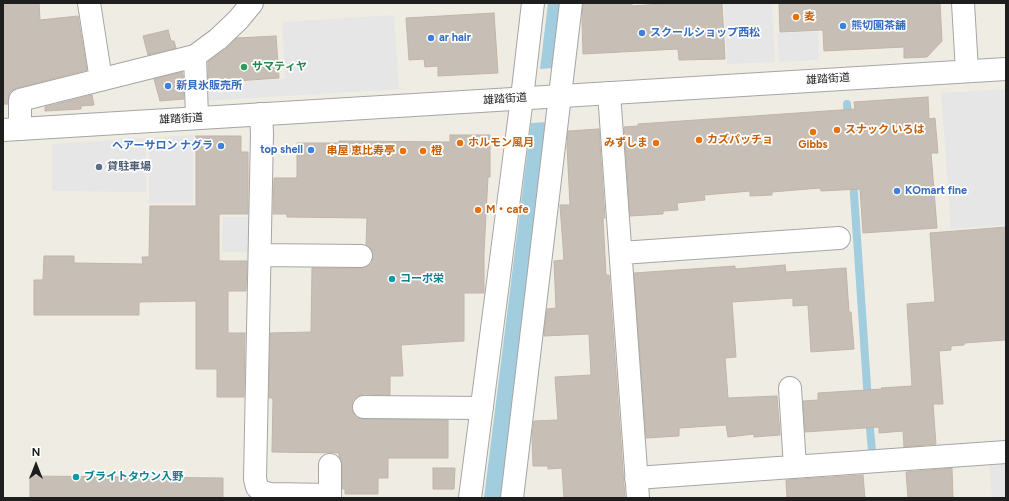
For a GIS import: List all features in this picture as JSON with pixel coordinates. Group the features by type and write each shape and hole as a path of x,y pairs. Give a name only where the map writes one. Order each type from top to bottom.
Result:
{"street":[{"path":"90,3 101,80"},
{"path":"11,130 20,100 195,56 218,39 238,20 252,3"},
{"path":"470,498 533,3"},
{"path":"512,498 571,3"},
{"path":"963,3 967,71"},
{"path":"195,56 197,118"},
{"name":"雄踏街道","path":"11,130 1006,69"},
{"path":"609,93 637,488 795,467 1006,452"},
{"path":"261,114 262,133 256,463 257,487 262,492 270,494 330,496 330,465"},
{"path":"621,253 839,238"},
{"path":"260,255 361,256"},
{"path":"790,388 795,467"},
{"path":"364,407 482,408"}],"shaded area":[{"path":"724,3 772,3 775,62 727,64"},
{"path":"394,15 399,89 204,101 203,84 285,79 282,22"},
{"path":"818,32 819,60 779,62 777,33"},
{"path":"1006,89 1006,225 951,229 941,93"},
{"path":"193,135 193,203 149,203 149,138"},
{"name":"貸駐車場","path":"146,138 146,192 52,191 52,144"},
{"path":"223,217 250,217 249,252 222,252"},
{"path":"1006,460 1006,498 992,498 989,462"}],"water":[{"path":"548,3 560,3 553,68 540,69"},
{"path":"548,122 501,498 484,498 531,123"}],"building":[{"path":"3,3 39,3 40,20 78,16 87,70 12,90 9,94 8,104 3,104"},
{"path":"583,3 632,3 632,6 676,3 722,3 725,59 679,60 678,49 583,54"},
{"path":"779,3 940,3 942,41 927,57 904,58 904,47 824,51 823,30 780,32"},
{"path":"494,13 498,73 438,76 438,66 425,67 424,59 409,60 406,18"},
{"path":"168,30 171,41 174,41 176,48 148,55 143,36"},
{"name":"サマティヤ","path":"276,36 279,78 208,83 208,62 226,49 237,38"},
{"path":"182,72 184,99 160,101 154,79"},
{"path":"92,95 94,105 81,106 81,109 45,111 45,107"},
{"path":"928,97 929,119 935,118 938,153 931,153 937,228 863,233 860,189 821,191 820,188 772,192 772,195 750,196 750,191 704,195 705,200 677,203 678,210 663,211 663,214 630,216 624,127 638,126 638,124 855,109 854,102"},
{"path":"599,129 605,218 603,218 606,275 609,275 625,498 564,498 562,468 548,469 548,466 533,466 532,435 534,421 558,420 555,377 591,375 589,334 544,336 544,333 547,309 556,308 554,261 564,260 560,205 570,205 567,146 568,131"},
{"path":"450,135 490,135 490,177 488,177 484,253 484,293 464,293 464,341 401,345 403,376 390,376 390,395 364,394 353,400 352,407 353,413 357,418 364,419 448,420 448,458 388,458 388,478 378,478 378,494 345,494 345,489 342,489 342,465 339,453 272,452 273,398 269,398 270,333 311,332 312,268 361,268 367,267 372,263 372,250 366,245 367,218 287,217 287,214 273,214 274,178 297,178 297,143 339,143 339,141 450,142"},
{"path":"196,136 241,136 241,152 248,152 248,214 219,214 219,261 247,261 246,291 228,291 228,333 245,333 244,397 217,397 217,369 196,369 196,301 139,302 139,315 34,315 34,280 43,280 44,256 74,256 74,263 143,264 142,257 149,257 150,206 196,206"},
{"path":"1006,227 1006,340 964,343 964,345 951,346 951,350 939,351 943,404 933,404 936,444 904,447 903,431 879,433 879,427 805,432 803,401 818,400 818,393 912,386 907,304 935,302 930,233"},
{"path":"785,265 786,272 846,268 849,312 851,312 854,349 811,352 808,305 793,306 793,298 732,302 736,357 725,358 728,398 777,396 780,435 754,437 754,434 728,437 726,425 679,428 679,436 646,438 634,273 735,266 735,269"},
{"path":"433,468 455,468 454,489 433,489"},
{"path":"952,468 953,498 908,498 906,472"},
{"path":"863,475 865,498 787,498 786,480"},
{"name":"ブライトタウン入野","path":"30,476 223,478 223,498 30,498"}],"waterway":[{"path":"847,104 848,119"},
{"path":"853,179 868,401"},
{"path":"869,418 872,451"}],"place":[{"name":"麦","path":"796,17"},
{"name":"熊切園茶舗","path":"843,26"},
{"name":"スクールショップ西松","path":"642,33"},
{"name":"ar hair","path":"431,38"},
{"name":"サマティヤ","path":"244,67"},
{"name":"新貝氷販売所","path":"168,86"},
{"name":"スナック いろは","path":"837,130"},
{"name":"Gibbs","path":"813,132"},
{"name":"カズパッチョ","path":"699,140"},
{"name":"ホルモン風月","path":"460,143"},
{"name":"みずしま","path":"656,143"},
{"name":"ヘアーサロン ナグラ","path":"221,146"},
{"name":"top shell","path":"311,150"},
{"name":"串屋 恵比寿亭","path":"403,151"},
{"name":"橙","path":"423,151"},
{"name":"貸駐車場","path":"99,167"},
{"name":"KOmart fine","path":"897,191"},
{"name":"M・cafe","path":"478,210"},
{"name":"コーポ栄","path":"392,279"},
{"name":"ブライトタウン入野","path":"76,477"}]}
